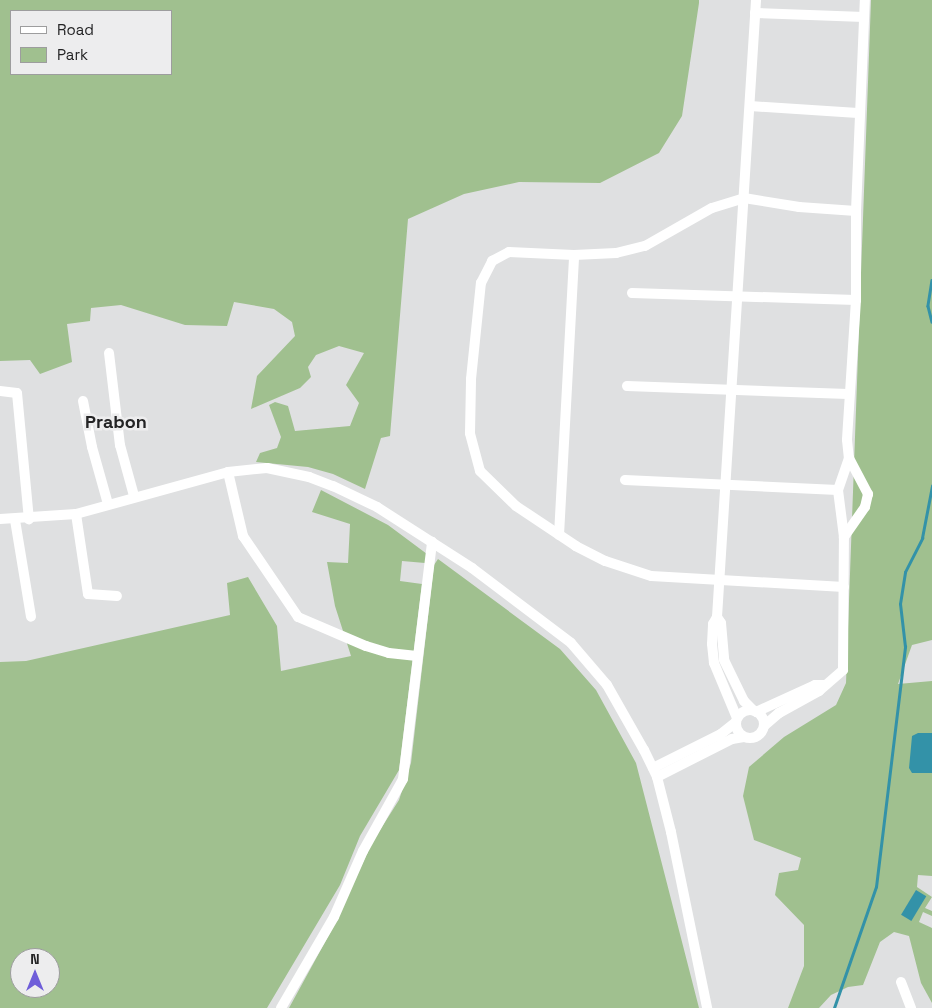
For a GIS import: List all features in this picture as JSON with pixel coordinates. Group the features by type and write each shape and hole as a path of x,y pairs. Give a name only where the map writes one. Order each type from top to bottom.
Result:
{"street":[{"path":"744,737 738,731 737,720 725,676 722,652 722,623 718,617 756,0"},
{"path":"655,773 732,739 756,736 764,726 843,670 844,537 838,490 849,458 848,394 856,300 858,113 865,0"},
{"path":"754,13 864,17"},
{"path":"750,106 858,113"},
{"path":"844,587 651,576 605,561 560,535 516,506 480,471 470,433 471,379 481,282 492,261 509,252 574,255 616,253 645,246 712,208 744,198 799,207 856,211"},
{"path":"560,535 574,255"},
{"path":"632,293 737,298 856,300"},
{"path":"109,353 120,445 134,496"},
{"path":"627,386 848,394"},
{"path":"0,390 17,393 29,519"},
{"path":"84,401 92,447 108,504"},
{"path":"844,537 865,507 868,494 849,458"},
{"path":"0,519 15,520 76,514 134,496 228,472 267,468 309,477 377,508 432,542 519,602 571,643 620,705 655,773 707,1008"},
{"path":"228,472 243,536 298,617 374,648 417,656"},
{"path":"625,480 725,487 838,490"},
{"path":"76,514 88,594 118,596"},
{"path":"15,520 31,617"},
{"path":"281,1008 334,917 363,851 403,779 432,542"},
{"path":"725,676 744,701 762,718 764,726"},
{"path":"655,773 721,734 743,712 754,711 815,685 824,685"},
{"path":"901,982 911,1008"}],"green space":[{"path":"0,0 699,0 682,116 659,153 600,183 519,182 464,194 408,219 390,436 381,438 365,489 333,474 308,467 256,462 260,453 277,448 281,437 269,405 275,402 288,406 295,431 350,426 359,403 346,385 364,353 339,346 316,355 308,367 311,377 300,388 251,409 257,376 295,336 292,322 274,309 234,302 227,326 185,325 121,305 91,308 90,321 67,324 72,362 40,374 30,360 0,361"},
{"path":"871,0 932,0 932,640 912,645 898,684 932,681 932,733 918,733 912,773 932,773 932,876 918,875 917,887 932,897 925,908 932,911 932,916 923,912 919,922 932,928 932,1003 921,983 909,936 894,932 880,942 863,985 848,987 831,995 819,1008 788,1008 804,966 804,925 775,895 779,873 798,870 801,858 754,840 743,796 749,767 784,737 836,705 846,683"},
{"path":"321,490 388,525 427,554 425,563 402,561 400,581 422,584 399,770 360,836 340,885 267,1008 0,1008 0,662 26,661 230,615 227,583 248,577 277,626 281,671 351,656 335,606 327,562 348,563 350,524 312,512"},
{"path":"438,559 560,649 596,690 636,763 699,1008 289,1008 330,933 373,841 399,800 411,763 434,565"}],"water":[{"path":"918,733 932,733 932,773 912,773 909,768 912,736"},
{"path":"916,890 926,896 911,921 901,915"}],"waterway":[{"path":"932,280 928,306 932,322"},
{"path":"834,1008 876,887 905,647 900,604 905,572 922,538 932,486"}],"district":[{"name":"Prabon","path":"116,422"}]}
